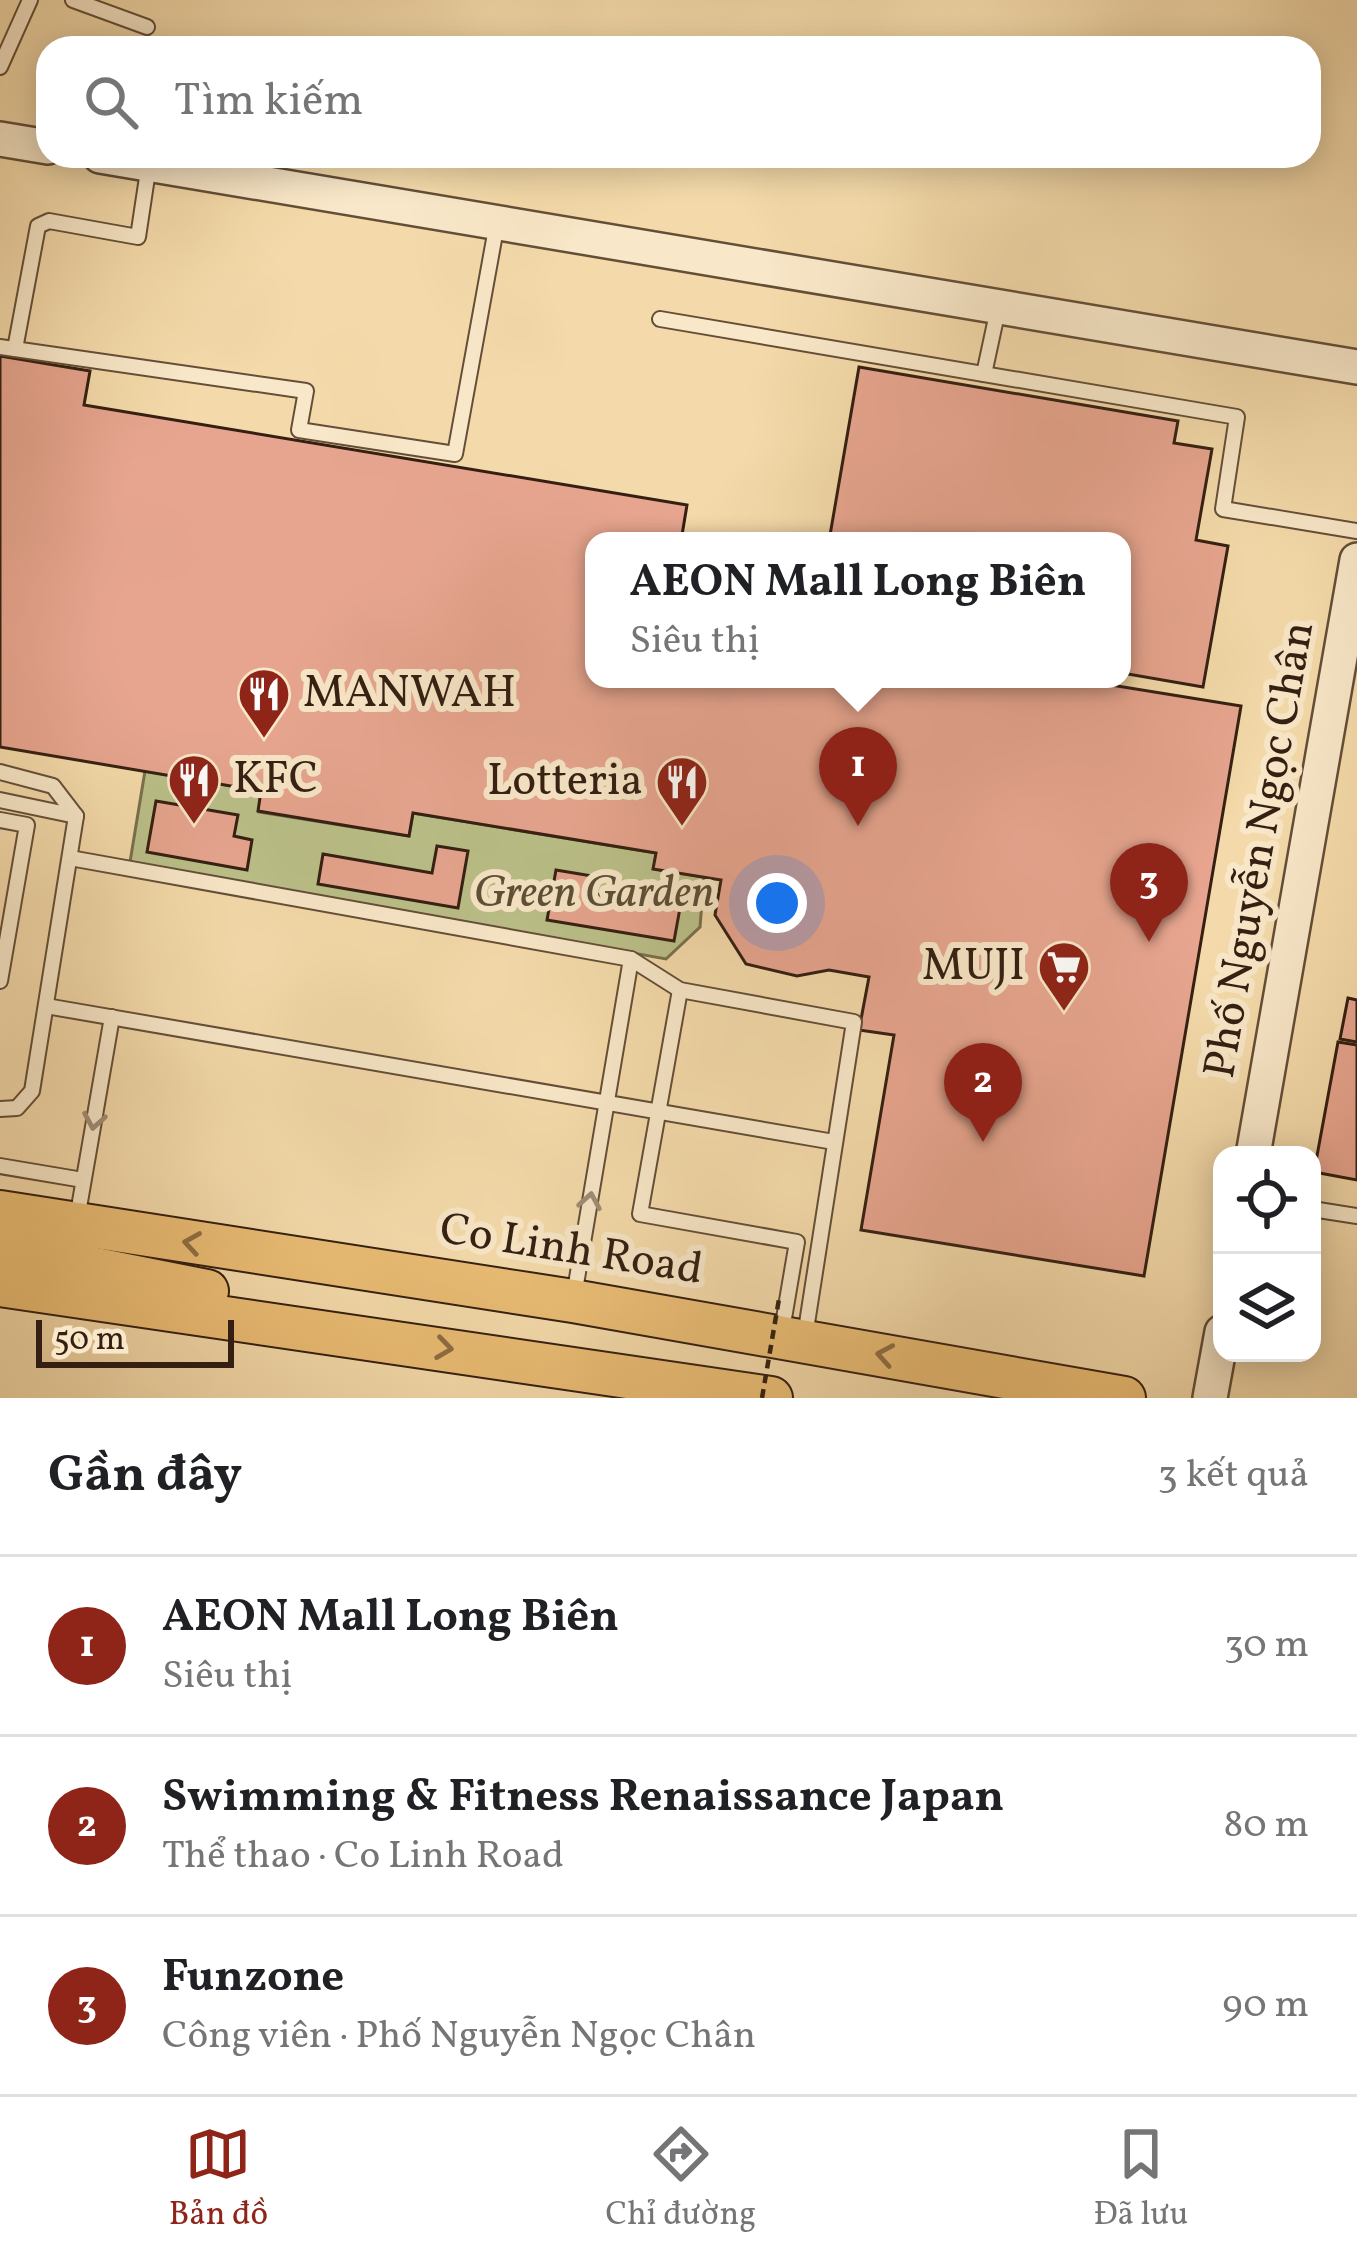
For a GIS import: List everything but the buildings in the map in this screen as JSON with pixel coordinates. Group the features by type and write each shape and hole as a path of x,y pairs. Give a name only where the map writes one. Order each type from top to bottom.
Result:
{"main road":[{"name":"Co Linh Road","path":"0,1212 573,1301 788,1325 1124,1398"},
{"path":"0,1250 176,1281 328,1331"},
{"path":"176,1281 349,1268"},
{"path":"0,1286 767,1398"}],"street":[{"path":"0,139 36,145"},
{"path":"173,168 1357,367"},
{"name":"Phố Nguyễn Ngọc Chân","path":"1255,1146 1357,560"},
{"path":"1210,1398 1216,1362"}],"lane":[{"path":"0,67 30,0"},
{"path":"73,0 147,27"},
{"path":"148,168 138,237 49,221 38,226 7,348 306,391 299,430 455,454 497,223"},
{"path":"984,374 998,307"},
{"path":"661,319 1237,417 1223,508 1357,530"},
{"path":"0,772 53,786 76,816 32,1091 17,1108 0,1109"},
{"path":"0,800 76,816"},
{"path":"0,820 26,825 0,981"},
{"path":"70,858 631,959 680,990 854,1022 817,1245 788,1325"},
{"path":"573,1301 631,959"},
{"path":"680,990 640,1214 796,1242 788,1325"},
{"path":"46,1006 834,1142"},
{"path":"76,1224 112,1017"},
{"path":"0,1166 83,1180"},
{"path":"1321,1210 1357,1216"}],"path":[{"path":"767,1398 788,1325"}],"green space":[{"name":"Green Garden","path":"145,771 261,791 259,812 409,836 413,813 656,853 654,869 704,877 700,927 666,959 130,862"}],"place":[{"name":"MANWAH","path":"264,740"},
{"name":"KFC","path":"194,826"},
{"name":"AEON Mall Long Biên","path":"858,826"},
{"name":"Lotteria","path":"682,828"},
{"name":"Funzone","path":"1149,942"},
{"name":"MUJI","path":"1064,1013"},
{"name":"Swimming & Fitness Renaissance Japan","path":"983,1142"}]}
